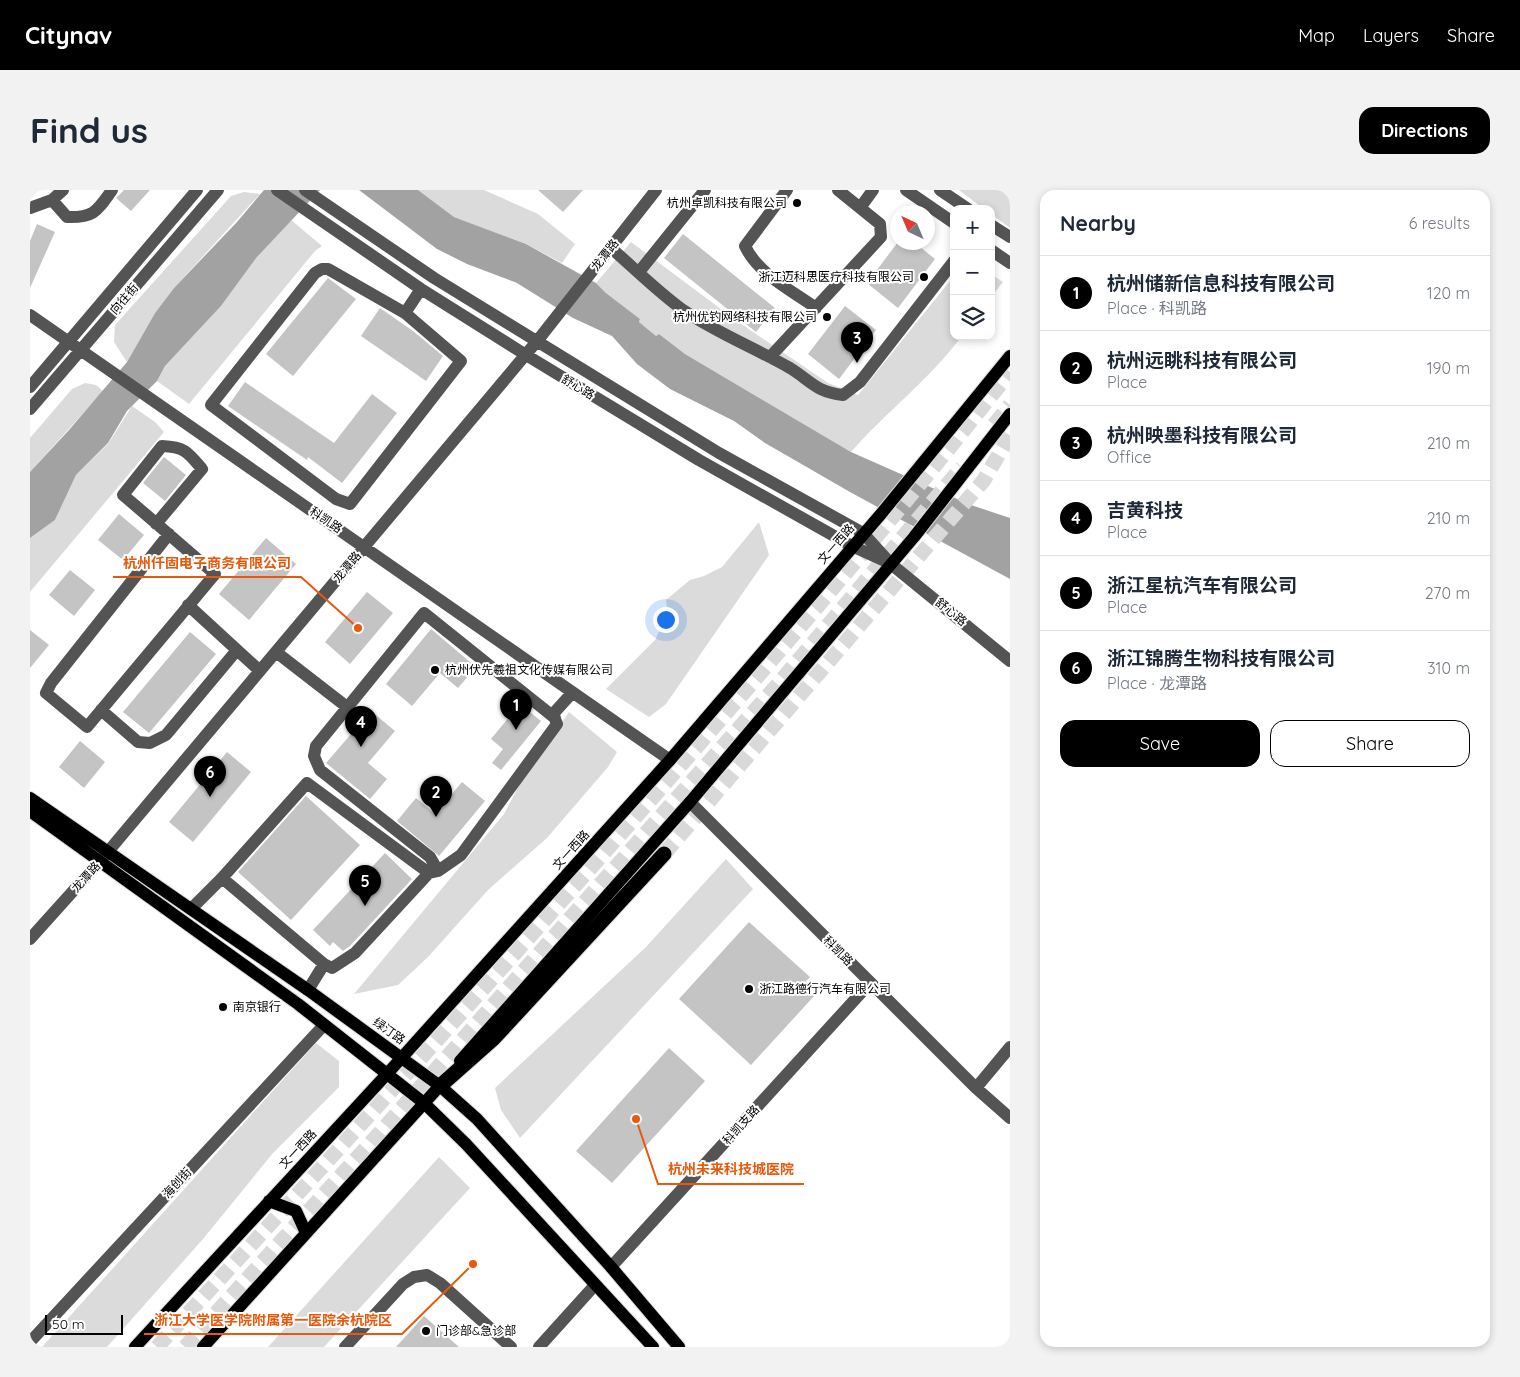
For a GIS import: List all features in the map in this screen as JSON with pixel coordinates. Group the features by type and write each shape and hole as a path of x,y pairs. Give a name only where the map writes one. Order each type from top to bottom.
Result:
{"highway":[{"path":"440,1086 493,1039 664,854"}],"main road":[{"name":"文一西路","path":"135,1347 387,1074 670,760 881,514 1010,356"},
{"path":"203,1347 440,1086 690,802 892,564 1010,414"},
{"name":"绿汀路","path":"30,798 424,1103 466,1144 653,1347"},
{"name":"绿汀路","path":"30,811 105,855 190,909 308,990 440,1086 477,1119 611,1267 680,1347"},
{"path":"269,1201 296,1211 306,1233"}],"street":[{"path":"30,208 52,200 63,190"},
{"path":"52,200 67,217 82,218 96,212 112,190"},
{"name":"向往街","path":"30,387 196,190"},
{"name":"向往街","path":"30,409 218,190"},
{"name":"舒心路","path":"277,190 421,289 526,355 699,460 852,546 892,564"},
{"name":"舒心路","path":"305,190 434,278 538,340 719,453 863,533 892,564 1010,661"},
{"name":"龙潭路","path":"30,939 105,855 526,355 656,190"},
{"path":"639,272 705,190"},
{"path":"787,190 745,246 751,259 760,268 816,308"},
{"path":"770,357 881,237 880,224 838,190"},
{"path":"860,208 873,190"},
{"path":"908,190 950,220"},
{"path":"924,202 936,190"},
{"path":"940,190 962,205"},
{"path":"995,227 1010,237"},
{"path":"610,248 683,310 732,339 770,357 792,370 813,386 832,394 843,395 860,382 950,266"},
{"path":"995,253 1010,263"},
{"path":"322,269 328,269 405,313 461,361 350,504 336,499 211,405 315,273 322,269"},
{"path":"405,313 421,289"},
{"name":"科凯路","path":"30,315 670,760"},
{"path":"156,524 202,469 180,447 162,446 123,495 156,524 169,534 215,574 87,727 46,693 50,683 169,534"},
{"path":"188,605 260,671"},
{"path":"434,872 430,857 320,770 314,756 316,746 424,613 555,718"},
{"path":"101,710 138,742 150,743 166,735 237,650"},
{"path":"276,652 347,707"},
{"path":"222,878 324,964 332,968 355,953 434,872 461,855 557,724 553,714 572,693"},
{"path":"190,909 222,878 308,784 434,872"},
{"name":"科凯路","path":"690,802 976,1088 1010,1118"},
{"path":"308,990 324,964"},
{"name":"科凯支路","path":"611,1267 870,983"},
{"name":"海创街","path":"30,1342 324,1025"},
{"path":"976,1088 1010,1047"},
{"path":"346,1347 404,1284 414,1277 427,1275 440,1283 511,1347"},
{"path":"539,1347 595,1285"}],"shaded area":[{"path":"264,190 320,190 257,257 221,306 165,366 157,381 127,411 108,443 76,475 55,520 30,538 30,472 127,362 155,313 174,288 237,222"},
{"path":"359,190 418,190 454,217 526,244 596,283 640,319 639,322 656,336 659,334 685,354 851,452 971,505 1010,518 1010,579 850,492 765,443 734,421 670,389 637,364 612,336 573,318 517,283 467,264 437,249"},
{"path":"418,190 484,190 538,214 575,244 562,263 526,244 454,217"},
{"path":"959,190 1010,190 1010,228 995,217 995,205 979,205"},
{"path":"244,192 260,194 174,288 155,313 127,362 114,342 115,325 231,196"},
{"path":"291,220 322,246 315,251 189,404 157,381 165,366 221,306 257,257"},
{"path":"631,242 737,321 828,383 858,395 950,281 950,340 959,340 936,367 851,452 685,354 659,334 656,336 639,322 640,319 596,283"},
{"path":"995,277 1003,282 995,292"},
{"path":"85,383 96,385 103,391 30,472 30,438 72,389"},
{"path":"132,406 155,422 164,432 30,592 30,538 55,520 76,475 108,444"},
{"path":"759,522 769,555 666,704 649,717 606,689 655,640 668,613 666,600 690,580 704,576 722,567"},
{"path":"569,712 617,752 608,767 547,838 488,890 428,957 398,985 354,994 504,814 523,778"},
{"path":"726,859 753,889 520,1138 501,1110 495,1088 646,947"},
{"path":"316,1043 339,1061 339,1087 273,1153 203,1239 107,1347 42,1347"},
{"path":"439,1157 470,1188 324,1347 268,1347"}],"building":[{"path":"124,190 150,190 131,211 116,198"},
{"path":"538,190 583,190 563,212"},
{"path":"37,224 55,232 30,288 30,241"},
{"path":"683,234 775,308 756,332 664,258"},
{"path":"892,250 924,250 935,259 898,308 867,283"},
{"path":"328,278 356,299 293,376 266,354"},
{"path":"845,306 876,330 839,379 808,354"},
{"path":"380,308 413,331 443,356 426,381 361,336"},
{"path":"245,382 334,443 372,394 397,413 342,483 308,457 307,460 228,406"},
{"path":"164,457 186,475 165,501 143,483"},
{"path":"119,514 144,535 123,560 98,540"},
{"path":"266,538 296,564 249,620 219,594"},
{"path":"70,570 95,590 74,616 49,595"},
{"path":"367,592 393,613 350,664 325,642"},
{"name":"杭州伏先羲祖文化传媒有限公司","path":"431,629 476,667 458,688 440,673 412,706 386,684"},
{"path":"30,630 49,645 30,668"},
{"path":"190,632 216,654 149,733 123,712"},
{"path":"520,704 541,721 501,770 492,763 503,749 491,739"},
{"path":"371,711 395,731 368,763 387,779 370,799 326,763"},
{"path":"80,741 105,762 84,788 59,767"},
{"path":"227,752 251,772 193,842 169,822"},
{"path":"462,782 485,801 439,856 397,821 416,798 435,814"},
{"path":"306,796 360,845 291,920 238,872"},
{"path":"385,853 412,879 350,946 343,951 333,942 330,946 313,930"},
{"name":"浙江路德行汽车有限公司","path":"749,922 810,977 803,984 815,995 751,1065 679,999"},
{"path":"669,1048 705,1081 612,1183 576,1151"},
{"name":"门诊部&急诊部","path":"424,1316 459,1347 396,1347"}],"tunnel":[{"path":"157,1347 407,1073 654,796 790,639 1010,372"},
{"path":"994,425 1010,405"},
{"path":"664,854 984,480 1010,435"},
{"path":"185,1347 375,1138 779,683 962,467"}],"place":[{"name":"杭州卓凯科技有限公司","path":"797,203"},
{"name":"浙江迈科思医疗科技有限公司","path":"924,277"},
{"name":"杭州优钓网络科技有限公司","path":"827,317"},
{"name":"杭州映墨科技有限公司","path":"857,363"},
{"name":"杭州仟固电子商务有限公司","path":"358,628"},
{"name":"杭州伏先羲祖文化传媒有限公司","path":"435,670"},
{"name":"杭州储新信息科技有限公司","path":"516,730"},
{"name":"吉黄科技","path":"361,747"},
{"name":"浙江锦腾生物科技有限公司","path":"210,797"},
{"name":"杭州远眺科技有限公司","path":"436,817"},
{"name":"浙江星杭汽车有限公司","path":"365,906"},
{"name":"浙江路德行汽车有限公司","path":"749,989"},
{"name":"南京银行","path":"223,1007"},
{"name":"杭州未来科技城医院","path":"636,1119"},
{"name":"浙江大学医学院附属第一医院余杭院区","path":"473,1264"},
{"name":"门诊部&急诊部","path":"426,1331"}]}
